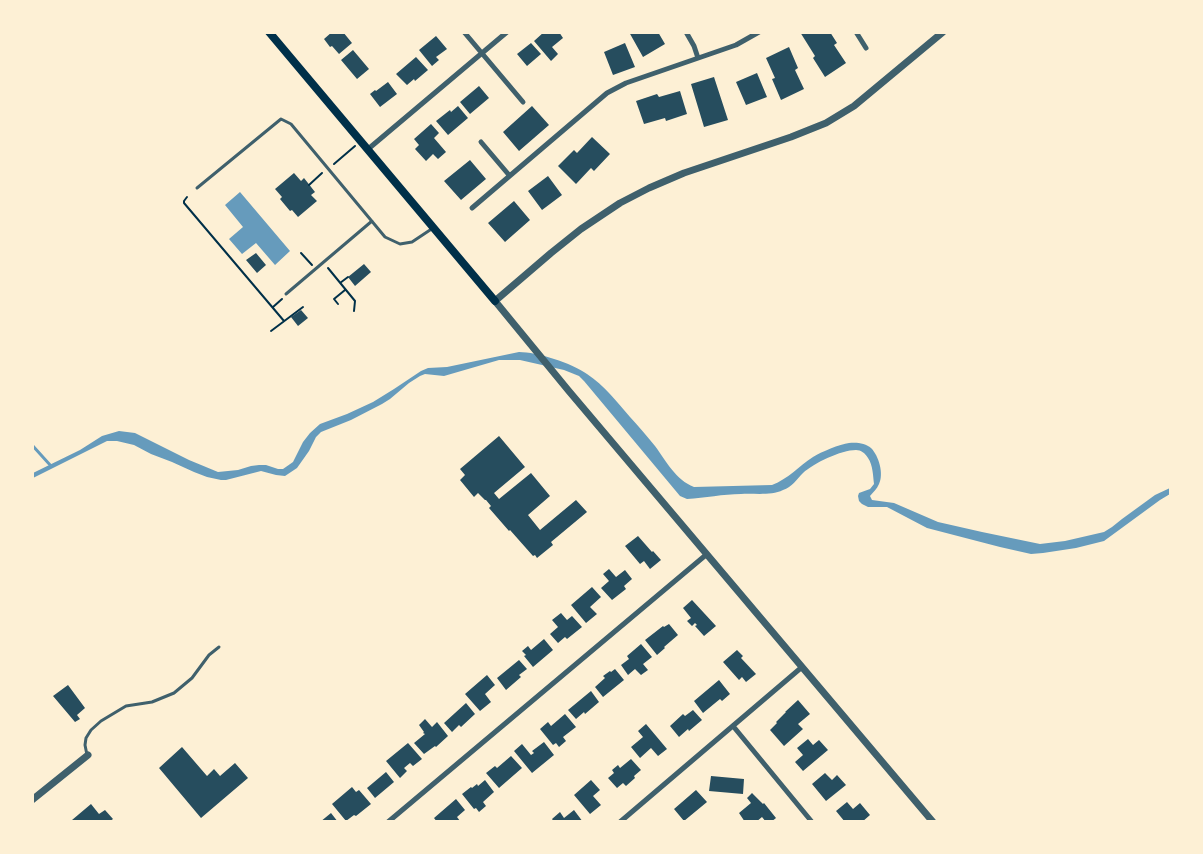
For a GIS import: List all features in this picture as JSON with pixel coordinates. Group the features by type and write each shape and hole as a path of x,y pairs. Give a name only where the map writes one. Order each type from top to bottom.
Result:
{"main road":[{"path":"269,32 495,301"}],"street":[{"path":"464,32 523,102"},
{"path":"367,150 507,32"},
{"path":"686,32 698,58"},
{"path":"472,208 607,93 626,82 736,45 759,32"},
{"path":"856,32 866,48"},
{"path":"933,822 495,301 551,252 620,203 684,173 826,123 854,106 943,32"},
{"path":"481,142 509,176"},
{"path":"388,822 708,554"},
{"path":"620,822 802,667"},
{"path":"733,726 812,822"},
{"path":"32,800 88,755"}],"lane":[{"path":"197,188 281,119 291,124 385,237 400,244 412,242 434,228"},
{"path":"286,294 372,221"},
{"path":"88,755 85,745 86,738 91,730 101,721 126,706 152,702 174,693 192,678 210,654 219,647"}],"path":[{"path":"309,184 361,142"},
{"path":"186,197 184,203 284,321"},
{"path":"301,253 315,269"},
{"path":"324,262 355,301 354,311"},
{"path":"340,283 348,277"},
{"path":"338,304 334,299 346,290"},
{"path":"273,307 286,294"},
{"path":"271,331 303,307"}],"water":[{"path":"240,192 290,251 275,265 256,243 242,254 229,239 243,227 225,205"},
{"path":"519,352 544,356 564,362 593,378 610,394 643,432 677,475 694,487 772,485 821,453 845,444 861,443 871,448 880,465 880,480 870,496 872,500 894,503 938,522 1040,544 1065,541 1104,532 1155,495 1170,488 1170,494 1104,541 1076,548 1031,554 927,528 887,507 868,507 862,504 859,501 859,493 870,489 874,484 870,461 864,453 858,450 843,452 821,461 803,473 789,487 778,492 687,499 680,496 579,376 564,370 520,360 499,360 444,376 425,374 420,376 382,404 351,420 321,432 297,468 285,476 261,471 221,480 194,472 134,445 107,441 33,478 33,473 80,450 102,436 119,431 135,433 218,472 259,465 283,469 293,462 303,442 320,424 373,402 421,371 428,368 447,367"}],"building":[{"path":"332,32 340,32 341,34 343,32 352,43 339,54 324,39"},
{"path":"544,32 559,32 563,38 552,47 558,54 551,61 534,41"},
{"path":"629,32 658,32 665,44 643,57"},
{"path":"800,32 830,32 837,43 834,45 846,63 825,77"},
{"path":"436,36 447,49 436,57 439,60 432,66 419,50"},
{"path":"531,43 541,54 527,66 517,54"},
{"path":"625,43 635,67 613,75 604,52"},
{"path":"789,47 798,68 795,70 804,89 781,100 772,79 775,78 766,58"},
{"path":"353,50 369,69 357,79 341,60"},
{"path":"416,57 428,70 407,85 396,74"},
{"path":"757,73 767,97 746,105 736,82"},
{"path":"714,77 728,120 704,127 691,84"},
{"path":"388,82 397,94 380,107 370,94"},
{"path":"479,86 489,98 470,114 460,102"},
{"path":"680,91 687,114 666,121 665,118 644,124 636,101 657,94 659,97"},
{"path":"458,106 468,118 448,135 436,121"},
{"path":"532,106 549,125 519,151 503,132"},
{"path":"431,124 439,133 434,138 446,152 438,159 433,154 426,161 415,149 419,145 414,139"},
{"path":"592,137 610,154 594,171 591,168 576,184 558,166 574,150 577,153"},
{"path":"470,160 486,179 461,200 444,181"},
{"path":"294,173 301,181 304,178 315,192 311,195 317,201 298,217 280,199 282,197 275,189"},
{"path":"548,176 562,195 542,210 528,191"},
{"path":"514,201 530,220 505,242 488,223"},
{"path":"256,253 266,265 257,273 246,260"},
{"path":"364,264 371,272 355,286 348,277"},
{"path":"301,310 308,318 298,326 291,317"},
{"path":"499,436 525,467 494,493 499,499 531,473 550,496 528,515 540,530 576,500 587,512 551,542 553,545 537,558 509,531 489,508 491,506 486,500 478,493 474,497 460,480 465,475 460,469"},
{"path":"638,536 661,560 650,569 644,561 640,564 625,546"},
{"path":"609,569 616,577 625,570 632,579 624,586 626,589 612,600 601,588 609,581 603,574"},
{"path":"592,587 601,597 590,607 597,614 586,623 571,605"},
{"path":"692,600 716,626 704,636 695,626 697,625 695,623 692,626 687,621 691,618 683,608"},
{"path":"561,613 567,620 572,616 582,627 567,639 565,637 558,643 550,634 558,627 552,620"},
{"path":"669,624 678,635 657,655 645,640 663,626"},
{"path":"544,639 553,650 533,667 522,651 528,646 531,650"},
{"path":"641,644 652,657 643,664 648,670 641,675 635,669 628,675 621,665 629,659 627,656"},
{"path":"737,650 743,656 741,658 756,674 746,682 742,677 739,680 723,662"},
{"path":"519,660 527,669 506,690 497,678"},
{"path":"615,669 624,680 603,697 595,687 605,678 603,676"},
{"path":"487,675 495,685 485,694 491,702 480,711 465,694"},
{"path":"719,680 730,694 722,701 720,699 703,713 694,701"},
{"path":"68,685 85,708 77,715 80,719 75,722 53,696"},
{"path":"591,691 599,702 576,719 568,710"},
{"path":"798,700 810,714 798,724 803,729 784,746 770,730"},
{"path":"466,703 475,714 461,727 459,725 452,732 444,723"},
{"path":"693,710 702,720 679,737 670,726 683,714 685,716"},
{"path":"565,714 576,727 563,737 566,741 559,747 556,743 553,745 540,729 548,722 551,726"},
{"path":"425,719 432,727 437,722 448,736 436,747 424,754 414,743 425,734 419,725"},
{"path":"646,724 667,749 658,756 651,748 640,758 631,747 643,737 638,731"},
{"path":"808,739 813,745 819,740 828,750 803,771 795,762 803,755 797,748"},
{"path":"544,742 554,755 532,773 514,751 522,744 531,755 534,753 532,751"},
{"path":"408,743 422,759 413,766 410,763 404,768 407,771 400,778 386,761"},
{"path":"182,747 207,776 214,769 220,776 235,763 248,778 201,818 159,768"},
{"path":"511,756 522,768 499,788 486,773 495,766 497,768"},
{"path":"631,759 641,770 626,786 623,783 617,788 608,778 614,773 612,770 618,765 620,768"},
{"path":"386,772 394,782 375,798 367,788"},
{"path":"825,773 832,780 837,775 846,785 826,801 812,784"},
{"path":"711,776 744,779 743,794 709,791"},
{"path":"485,780 494,792 483,802 486,806 479,812 476,808 474,809 462,794"},
{"path":"591,780 600,790 593,796 601,805 590,814 574,795"},
{"path":"352,787 356,792 359,790 371,804 346,821 332,804"},
{"path":"696,790 707,802 684,821 674,809"},
{"path":"752,793 764,803 776,818 771,822 766,822 762,817 756,822 745,822 739,813 751,803 747,798"},
{"path":"456,799 465,810 457,817 460,821 437,822 434,818"},
{"path":"847,802 853,809 860,803 870,815 862,822 845,822 836,811"},
{"path":"91,804 99,814 105,810 113,819 109,822 73,822 72,820"},
{"path":"574,810 583,822 554,822 552,819 560,812 564,818"},
{"path":"331,813 338,822 320,822"}],"waterway":[{"path":"32,445 51,466"}]}
